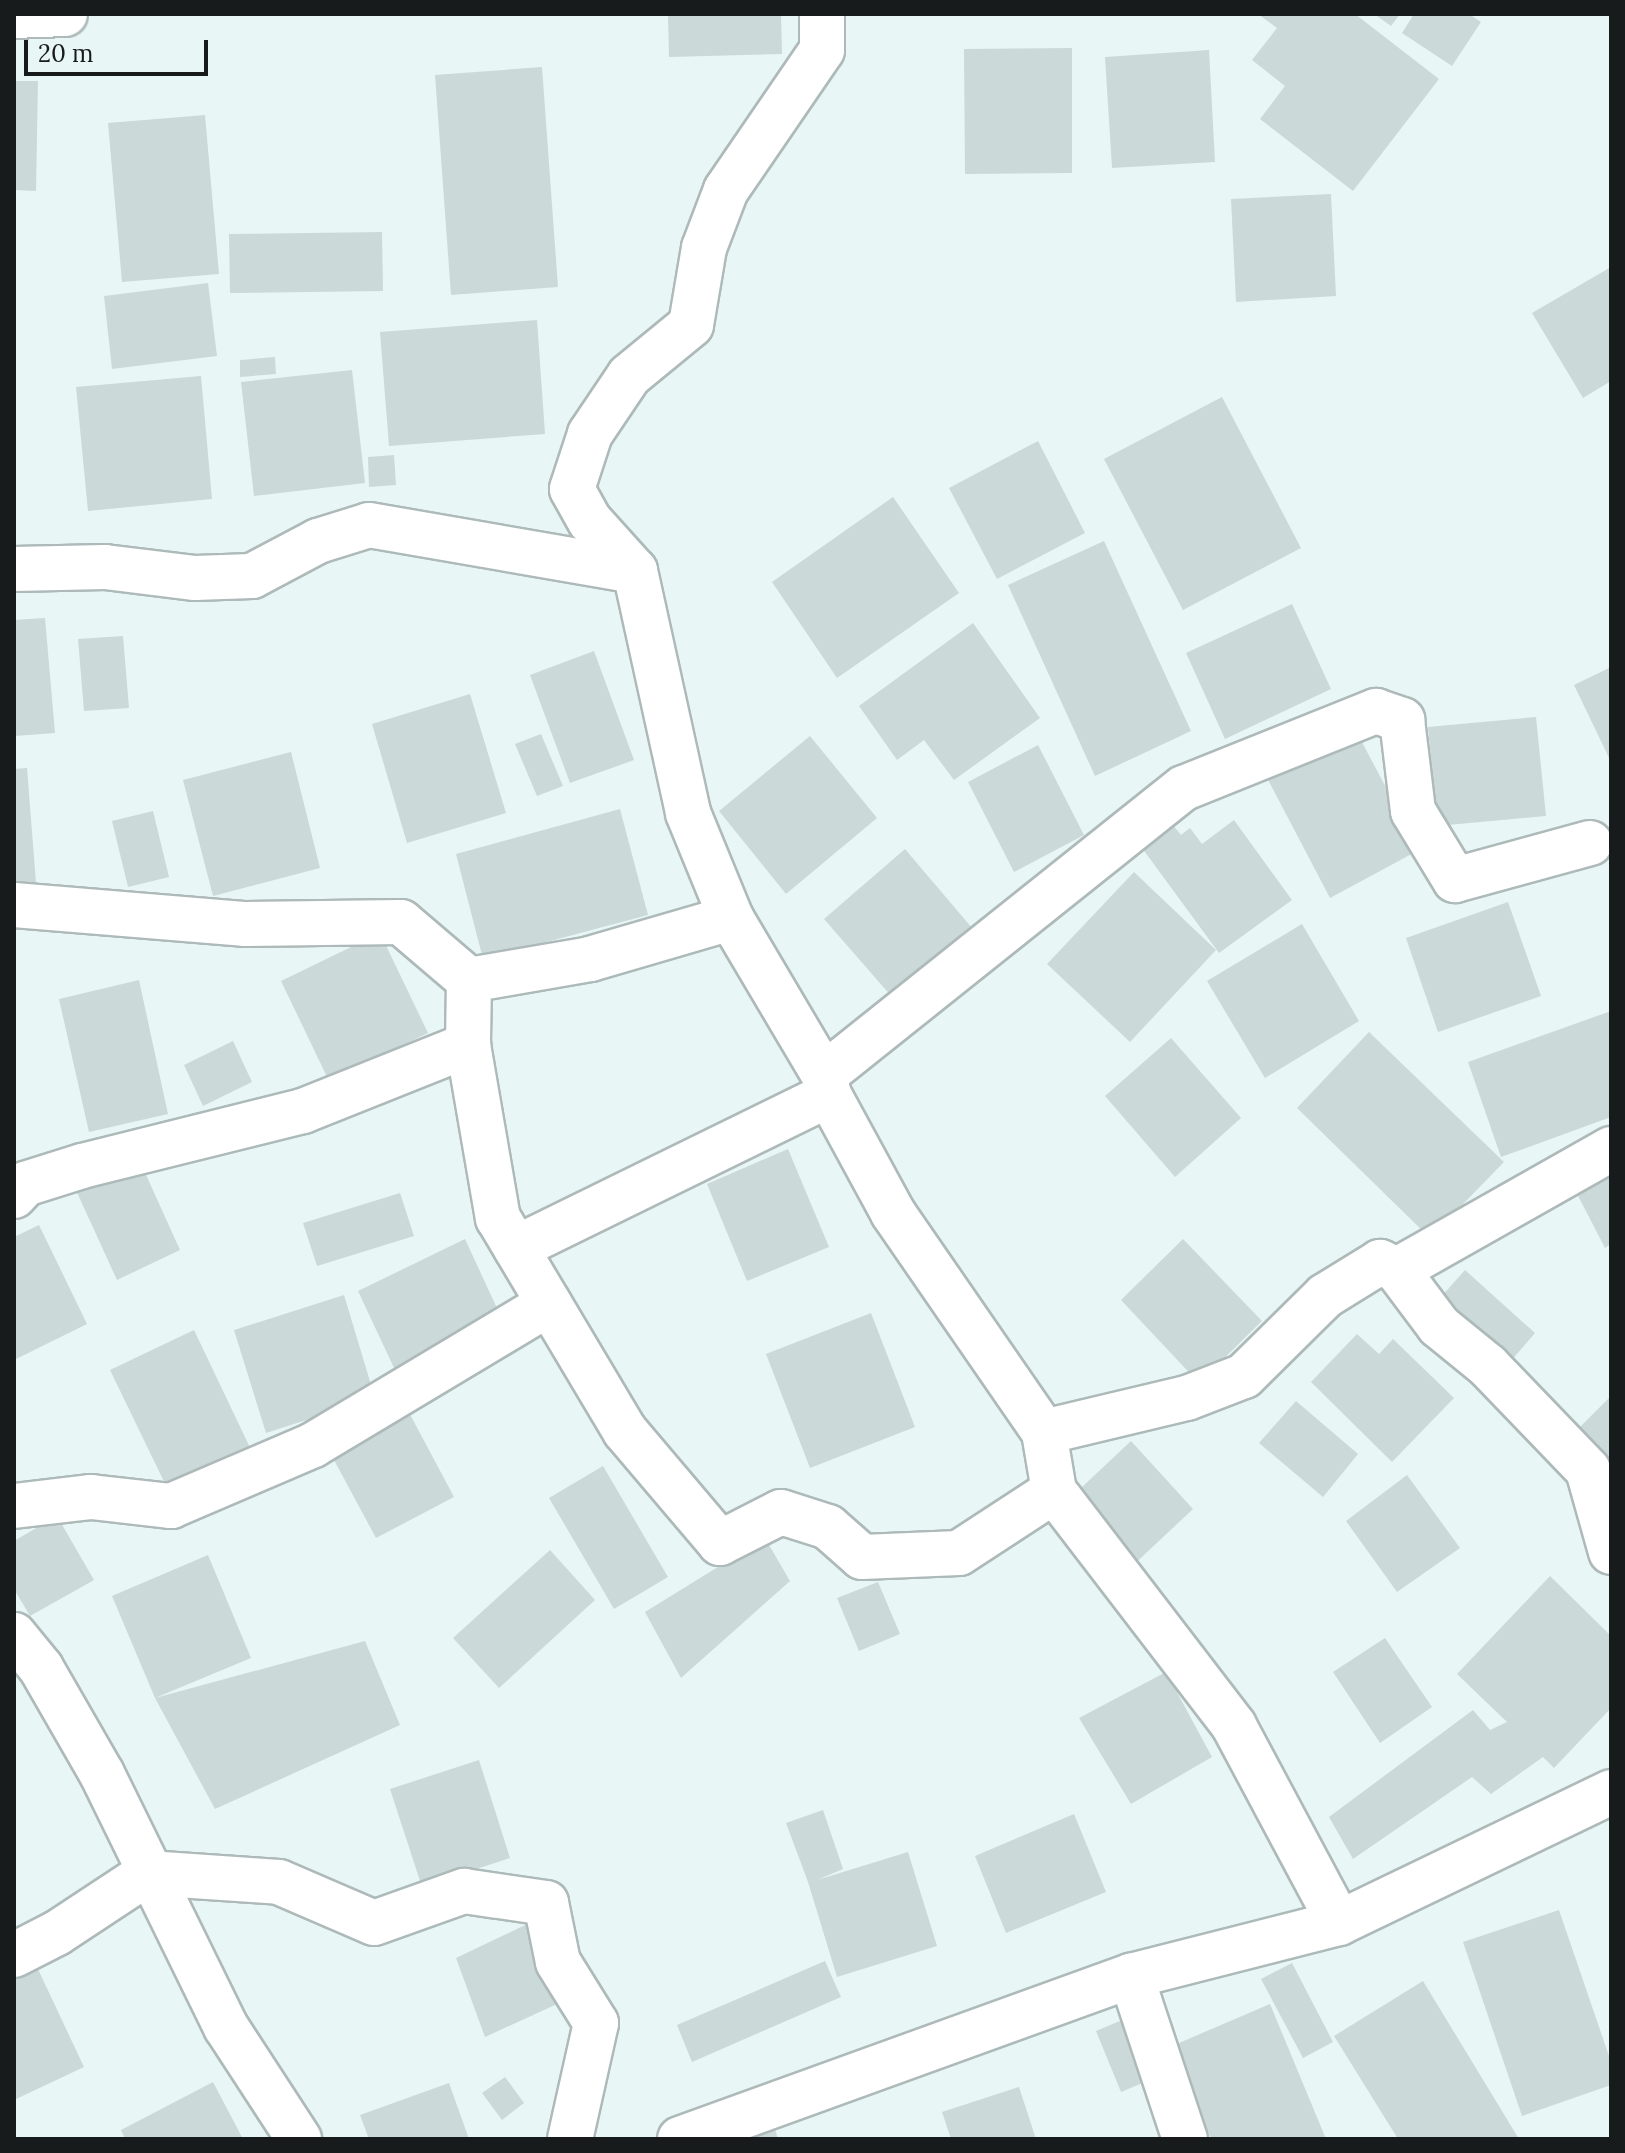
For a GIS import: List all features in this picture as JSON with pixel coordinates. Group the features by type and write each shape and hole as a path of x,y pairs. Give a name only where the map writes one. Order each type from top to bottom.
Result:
{"street":[{"path":"14,16 65,14"},
{"path":"822,14 822,50 726,190 704,248 691,325 629,376 590,434 572,489 590,521 635,571 688,813 731,918 827,1085 893,1213 1044,1432 1054,1491 1234,1726 1339,1923"},
{"path":"14,569 105,567 195,578 252,576 318,541 369,525 635,571"},
{"path":"516,1248 827,1085 1184,788 1376,711 1402,720 1413,811 1455,880 1590,843"},
{"path":"14,905 246,924 401,922 469,980"},
{"path":"469,980 590,959 731,918"},
{"path":"469,980 468,1045 498,1218 625,1431 720,1543 781,1512 828,1527 862,1557 959,1553 1054,1491"},
{"path":"14,1196 25,1184 82,1166 303,1111 468,1045"},
{"path":"1397,1270 1611,1149"},
{"path":"1044,1432 1187,1398 1244,1376 1325,1296 1380,1262 1397,1270 1439,1326 1488,1366 1588,1470 1611,1552"},
{"path":"14,1506 91,1497 171,1506 313,1445 549,1304"},
{"path":"14,1635 41,1668 102,1774 226,2027 299,2139"},
{"path":"680,2139 1131,1976 1339,1923 1611,1792"},
{"path":"14,1955 57,1933 148,1873 279,1882 374,1923 464,1891 546,1903 558,1962 596,2023 570,2139"},
{"path":"1131,1976 1185,2139"}],"building":[{"path":"668,14 781,14 782,54 669,57"},
{"path":"1258,14 1355,14 1439,79 1353,191 1260,119 1285,86 1252,60 1277,28"},
{"path":"1374,14 1400,14 1391,26"},
{"path":"1414,14 1469,14 1481,22 1452,66 1402,33"},
{"path":"1072,48 1072,173 965,174 964,49"},
{"path":"1209,50 1215,162 1112,168 1105,57"},
{"path":"542,67 558,287 451,295 435,75"},
{"path":"14,81 38,81 36,191 14,190"},
{"path":"205,115 219,274 122,282 108,123"},
{"path":"1331,194 1336,296 1236,302 1231,199"},
{"path":"382,232 383,291 230,293 229,234"},
{"path":"1611,267 1611,381 1583,398 1532,313"},
{"path":"208,283 217,356 112,369 104,296"},
{"path":"537,320 545,434 389,446 380,332"},
{"path":"275,357 276,374 240,377 240,360"},
{"path":"352,370 365,483 254,496 241,382"},
{"path":"201,376 212,499 88,511 76,387"},
{"path":"1222,397 1301,548 1183,610 1104,459"},
{"path":"1038,441 1085,533 997,579 949,488"},
{"path":"394,455 396,485 369,487 368,457"},
{"path":"893,497 959,593 837,678 772,582"},
{"path":"1104,541 1191,731 1095,776 1008,585"},
{"path":"1292,604 1331,689 1225,739 1186,653"},
{"path":"45,618 55,733 14,736 14,620"},
{"path":"973,623 1040,718 954,780 924,740 897,760 859,706"},
{"path":"123,636 129,708 84,711 78,639"},
{"path":"594,651 634,760 570,783 530,675"},
{"path":"1611,667 1611,762 1574,685"},
{"path":"470,694 506,813 407,843 372,724"},
{"path":"1536,717 1546,816 1437,826 1428,727"},
{"path":"1354,727 1419,850 1330,898 1265,774"},
{"path":"541,734 563,786 537,796 515,744"},
{"path":"810,736 877,818 786,894 719,811"},
{"path":"1038,745 1084,835 1014,872 968,782"},
{"path":"291,752 320,868 213,896 183,780"},
{"path":"27,768 36,883 14,885 14,769"},
{"path":"620,809 648,915 483,959 456,854"},
{"path":"153,811 169,877 128,887 112,821"},
{"path":"1164,814 1181,835 1190,828 1202,844 1234,820 1292,900 1219,953 1134,837"},
{"path":"905,849 978,935 899,1005 824,919"},
{"path":"1134,872 1216,950 1130,1042 1047,964"},
{"path":"1508,902 1541,996 1438,1032 1406,938"},
{"path":"1302,924 1359,1021 1265,1078 1207,981"},
{"path":"380,933 428,1033 329,1081 281,981"},
{"path":"139,980 168,1114 89,1132 59,999"},
{"path":"1611,1011 1611,1117 1501,1157 1468,1062"},
{"path":"1369,1032 1504,1162 1430,1238 1297,1108"},
{"path":"1171,1038 1241,1118 1175,1177 1105,1096"},
{"path":"233,1041 252,1082 203,1106 184,1065"},
{"path":"788,1149 829,1247 747,1281 707,1184"},
{"path":"138,1157 180,1250 117,1280 74,1186"},
{"path":"1611,1167 1611,1244 1605,1248 1573,1186"},
{"path":"400,1193 414,1236 317,1266 303,1223"},
{"path":"39,1225 87,1324 14,1360 14,1237"},
{"path":"465,1239 502,1319 395,1370 358,1291"},
{"path":"1183,1239 1262,1321 1199,1383 1121,1300"},
{"path":"1465,1270 1535,1333 1503,1370 1433,1306"},
{"path":"344,1295 375,1398 266,1433 234,1330"},
{"path":"871,1313 915,1427 810,1468 766,1354"},
{"path":"194,1330 254,1456 171,1496 110,1370"},
{"path":"1357,1334 1379,1354 1393,1339 1454,1398 1392,1462 1311,1382"},
{"path":"1611,1396 1611,1464 1578,1429"},
{"path":"1296,1401 1358,1454 1323,1497 1259,1443"},
{"path":"405,1405 454,1497 376,1538 327,1447"},
{"path":"1131,1441 1193,1509 1128,1570 1065,1503"},
{"path":"603,1466 668,1577 614,1609 549,1498"},
{"path":"1407,1475 1460,1548 1397,1592 1346,1521"},
{"path":"57,1516 94,1580 30,1616 14,1589 14,1541"},
{"path":"765,1538 790,1581 681,1678 645,1612"},
{"path":"550,1550 595,1600 499,1688 453,1638"},
{"path":"208,1555 251,1658 155,1698 112,1596"},
{"path":"1550,1576 1611,1636 1611,1708 1554,1768 1543,1757 1491,1794 1472,1777 1353,1859 1329,1817 1473,1710 1490,1730 1507,1722 1457,1674"},
{"path":"878,1582 900,1634 859,1651 837,1598"},
{"path":"1385,1638 1432,1707 1380,1743 1333,1672"},
{"path":"365,1641 400,1725 215,1809 155,1698"},
{"path":"1166,1672 1212,1757 1131,1804 1079,1718"},
{"path":"479,1760 510,1858 422,1887 390,1789"},
{"path":"823,1810 843,1869 817,1880 908,1852 937,1946 837,1977 786,1823"},
{"path":"1074,1814 1106,1892 1006,1933 975,1856"},
{"path":"1559,1910 1611,2062 1611,2085 1522,2116 1463,1942"},
{"path":"540,1918 568,1999 485,2037 456,1958"},
{"path":"825,1961 841,1997 692,2062 677,2025"},
{"path":"1292,1963 1333,2042 1303,2058 1261,1979"},
{"path":"37,1967 84,2067 14,2100 14,1978"},
{"path":"1423,1981 1519,2139 1398,2139 1334,2036"},
{"path":"1270,2004 1326,2139 1211,2139 1172,2046"},
{"path":"1127,2018 1152,2079 1121,2092 1096,2031"},
{"path":"505,2077 524,2103 502,2120 482,2093"},
{"path":"213,2082 243,2139 125,2139 121,2130"},
{"path":"449,2083 469,2139 369,2139 360,2115"},
{"path":"1019,2087 1036,2139 951,2139 942,2112"},
{"path":"773,2122 778,2139 745,2139"}]}
